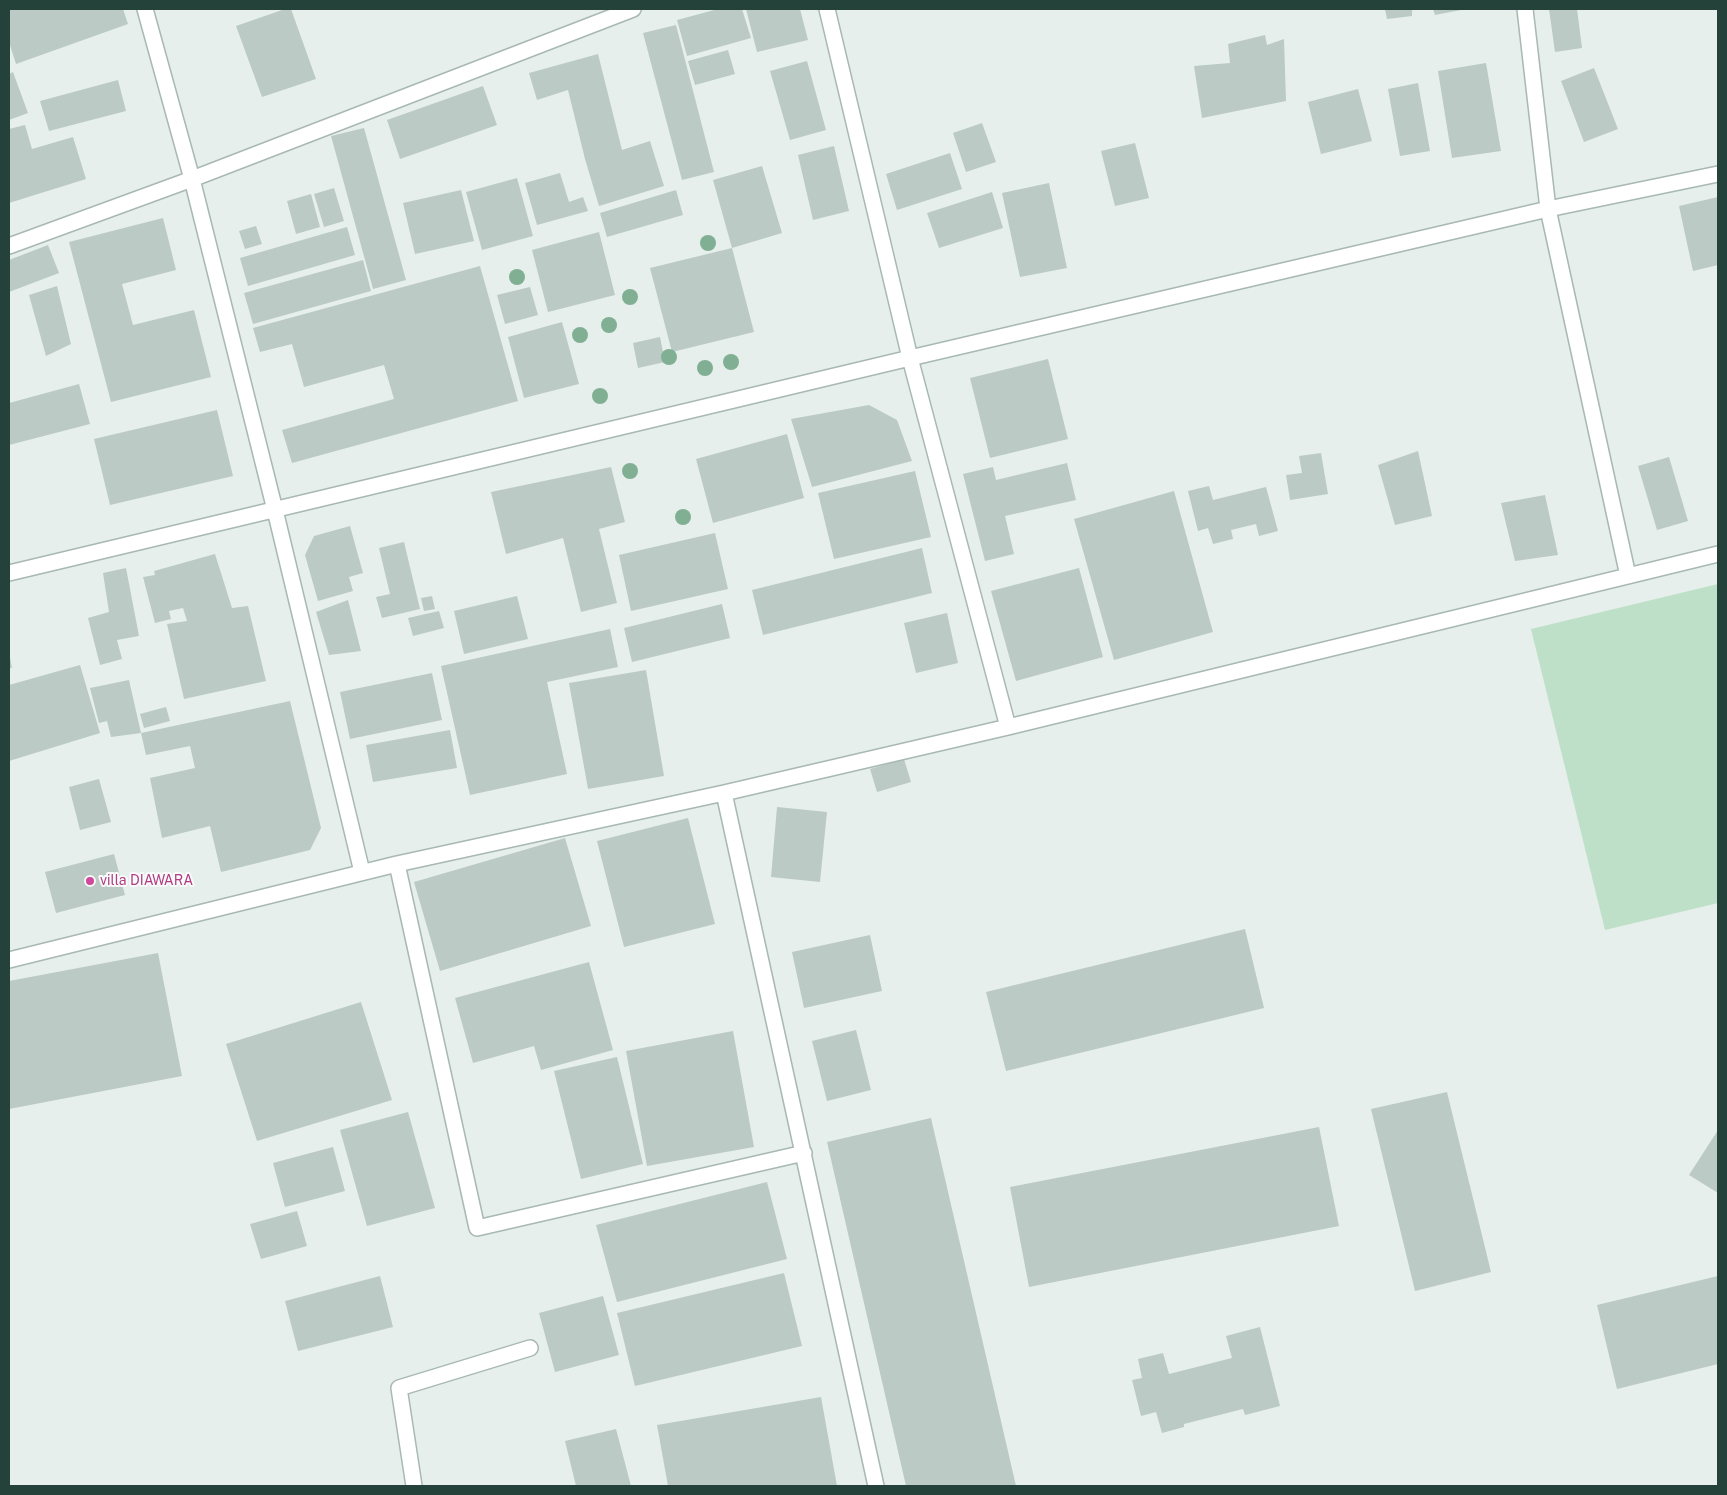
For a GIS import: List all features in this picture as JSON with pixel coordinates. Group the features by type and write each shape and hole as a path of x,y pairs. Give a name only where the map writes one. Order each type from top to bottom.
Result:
{"street":[{"path":"145,9 192,178 275,510 362,872"},
{"path":"9,246 633,9"},
{"path":"827,9 910,358 1008,727"},
{"path":"1525,9 1548,209 1628,576"},
{"path":"9,573 910,358 1548,209 1718,174"},
{"path":"9,960 396,864 724,793 1008,727 1718,554"},
{"path":"724,793 876,1486"},
{"path":"396,864 477,1228 804,1153"},
{"path":"414,1486 398,1388 530,1348"}],"green space":[{"path":"1718,584 1718,903 1605,930 1531,629"}],"building":[{"path":"9,9 123,9 128,24 16,64 9,42"},
{"path":"285,9 291,9 316,79 262,97 236,26"},
{"path":"718,9 742,9 751,38 687,56 677,20"},
{"path":"746,9 800,9 808,40 757,52"},
{"path":"1385,9 1412,9 1412,16 1387,19"},
{"path":"1433,9 1461,9 1461,10 1435,15"},
{"path":"1549,9 1577,9 1582,48 1555,52"},
{"path":"676,25 714,172 682,180 643,33"},
{"path":"1265,35 1267,45 1284,39 1286,101 1202,118 1194,66 1230,63 1228,44"},
{"path":"728,50 735,74 695,85 688,61"},
{"path":"598,54 622,150 650,141 664,186 599,206 568,90 537,100 529,73"},
{"path":"807,61 826,130 790,140 770,71"},
{"path":"1486,63 1501,151 1452,158 1438,71"},
{"path":"1594,68 1618,129 1584,142 1561,81"},
{"path":"13,72 28,113 9,120 9,74"},
{"path":"118,80 126,111 49,131 40,101"},
{"path":"1418,83 1430,151 1400,156 1388,89"},
{"path":"483,86 497,125 400,159 387,120"},
{"path":"1358,89 1372,141 1321,154 1308,102"},
{"path":"982,123 996,162 966,172 953,133"},
{"path":"25,125 32,149 73,137 86,179 9,203 9,129"},
{"path":"364,128 406,280 373,289 331,136"},
{"path":"1135,143 1149,198 1115,206 1101,151"},
{"path":"834,146 849,211 813,220 798,155"},
{"path":"950,153 962,189 897,210 886,174"},
{"path":"762,166 782,233 732,248 713,180"},
{"path":"560,173 569,202 583,197 588,211 537,225 525,183"},
{"path":"517,178 533,236 482,250 466,192"},
{"path":"1049,183 1067,268 1020,277 1002,193"},
{"path":"334,188 344,221 324,227 314,194"},
{"path":"461,190 474,241 415,254 403,203"},
{"path":"676,190 683,215 607,237 600,213"},
{"path":"992,192 1003,228 939,248 927,213"},
{"path":"311,194 320,227 296,234 287,201"},
{"path":"1718,197 1718,265 1693,271 1679,206"},
{"path":"163,218 176,270 122,284 133,325 194,310 211,377 111,402 69,242"},
{"path":"256,226 262,244 245,249 239,231"},
{"path":"347,227 355,255 248,286 240,258"},
{"path":"599,232 615,295 548,312 532,250"},
{"path":"48,245 59,273 9,292 9,260"},
{"path":"732,248 754,332 672,352 650,268"},
{"path":"363,260 371,291 253,324 244,293"},
{"path":"480,266 518,401 292,463 282,430 394,399 384,365 304,387 292,344 260,352 253,328"},
{"path":"57,286 71,344 46,356 29,295"},
{"path":"530,287 538,315 505,324 497,295"},
{"path":"562,322 579,384 524,398 508,337"},
{"path":"660,337 665,362 638,368 633,343"},
{"path":"1048,359 1068,439 990,458 970,378"},
{"path":"79,384 90,424 9,445 9,403"},
{"path":"869,405 897,420 912,461 812,487 791,419"},
{"path":"217,410 233,476 110,505 94,439"},
{"path":"787,434 804,498 713,523 696,459"},
{"path":"1418,451 1432,516 1395,525 1378,465"},
{"path":"1321,453 1328,494 1290,500 1286,475 1302,473 1299,456"},
{"path":"1669,457 1688,521 1657,530 1638,466"},
{"path":"1067,463 1076,500 1005,516 1014,554 985,561 963,474 993,467 996,480"},
{"path":"611,467 625,522 599,529 617,603 581,612 563,538 506,554 491,492"},
{"path":"915,471 931,537 834,559 818,493"},
{"path":"1209,486 1213,500 1266,487 1278,531 1259,536 1256,524 1231,530 1233,539 1213,544 1208,528 1198,531 1188,491"},
{"path":"1174,491 1213,632 1114,660 1074,519"},
{"path":"1545,495 1558,555 1515,561 1501,503"},
{"path":"350,526 363,573 349,577 353,591 318,601 305,555 314,536"},
{"path":"715,533 728,589 631,611 619,555"},
{"path":"404,542 420,609 382,618 376,597 390,594 379,548"},
{"path":"922,548 932,593 763,635 752,590"},
{"path":"215,554 232,608 248,606 266,681 184,699 167,624 187,621 183,608 169,611 171,619 155,623 143,577 155,575 154,571"},
{"path":"126,568 139,636 117,640 122,659 100,665 88,618 109,612 103,573"},
{"path":"1079,568 1103,657 1016,681 991,591"},
{"path":"432,596 435,609 424,611 421,598"},
{"path":"517,596 528,639 464,654 454,611"},
{"path":"348,600 361,651 329,655 316,612"},
{"path":"722,604 730,638 632,662 624,628"},
{"path":"439,611 444,628 413,636 408,618"},
{"path":"947,613 958,663 916,673 904,623"},
{"path":"610,629 618,667 547,682 567,774 470,795 441,666"},
{"path":"9,652 12,668 9,668"},
{"path":"80,665 100,733 9,761 9,685"},
{"path":"646,670 664,776 588,789 569,683"},
{"path":"432,673 442,720 350,739 340,692"},
{"path":"129,680 141,733 111,737 107,721 99,723 90,688"},
{"path":"290,701 321,828 310,850 221,872 210,826 162,838 150,778 195,768 190,746 146,755 141,733"},
{"path":"166,707 170,721 144,728 140,714"},
{"path":"450,730 457,768 373,782 366,745"},
{"path":"904,759 911,782 877,792 870,769"},
{"path":"99,779 111,822 80,830 69,787"},
{"path":"777,807 827,812 820,882 771,877"},
{"path":"688,818 715,924 624,947 597,841"},
{"path":"565,838 591,926 440,971 414,882"},
{"path":"114,854 125,895 56,913 45,872"},
{"path":"1245,929 1264,1008 1006,1071 986,992"},
{"path":"870,935 882,991 804,1008 792,952"},
{"path":"158,953 182,1076 9,1109 9,981"},
{"path":"589,962 613,1050 541,1070 534,1046 473,1063 455,998"},
{"path":"361,1002 392,1100 257,1141 226,1044"},
{"path":"856,1030 871,1090 827,1101 812,1041"},
{"path":"733,1031 754,1147 647,1166 626,1051"},
{"path":"617,1057 643,1164 581,1179 554,1071"},
{"path":"1447,1092 1491,1272 1415,1291 1371,1109"},
{"path":"408,1112 435,1208 367,1226 340,1130"},
{"path":"931,1118 1016,1486 906,1486 827,1142"},
{"path":"1319,1127 1339,1226 1029,1287 1010,1187"},
{"path":"1718,1130 1718,1193 1689,1175"},
{"path":"333,1147 345,1191 285,1207 273,1163"},
{"path":"767,1182 787,1259 617,1302 596,1225"},
{"path":"297,1211 307,1246 261,1259 250,1224"},
{"path":"784,1273 802,1346 635,1386 617,1313"},
{"path":"380,1276 393,1327 298,1351 285,1301"},
{"path":"1718,1276 1718,1364 1617,1389 1597,1305"},
{"path":"603,1296 619,1355 555,1372 539,1313"},
{"path":"1260,1327 1280,1406 1245,1415 1243,1409 1184,1424 1184,1427 1162,1433 1156,1412 1141,1416 1132,1380 1142,1378 1138,1359 1163,1353 1169,1374 1232,1358 1226,1336"},
{"path":"821,1397 837,1486 668,1486 657,1425"},
{"path":"616,1429 631,1486 576,1486 565,1441"}],"place":[{"name":"villa DIAWARA","path":"90,881"}]}
